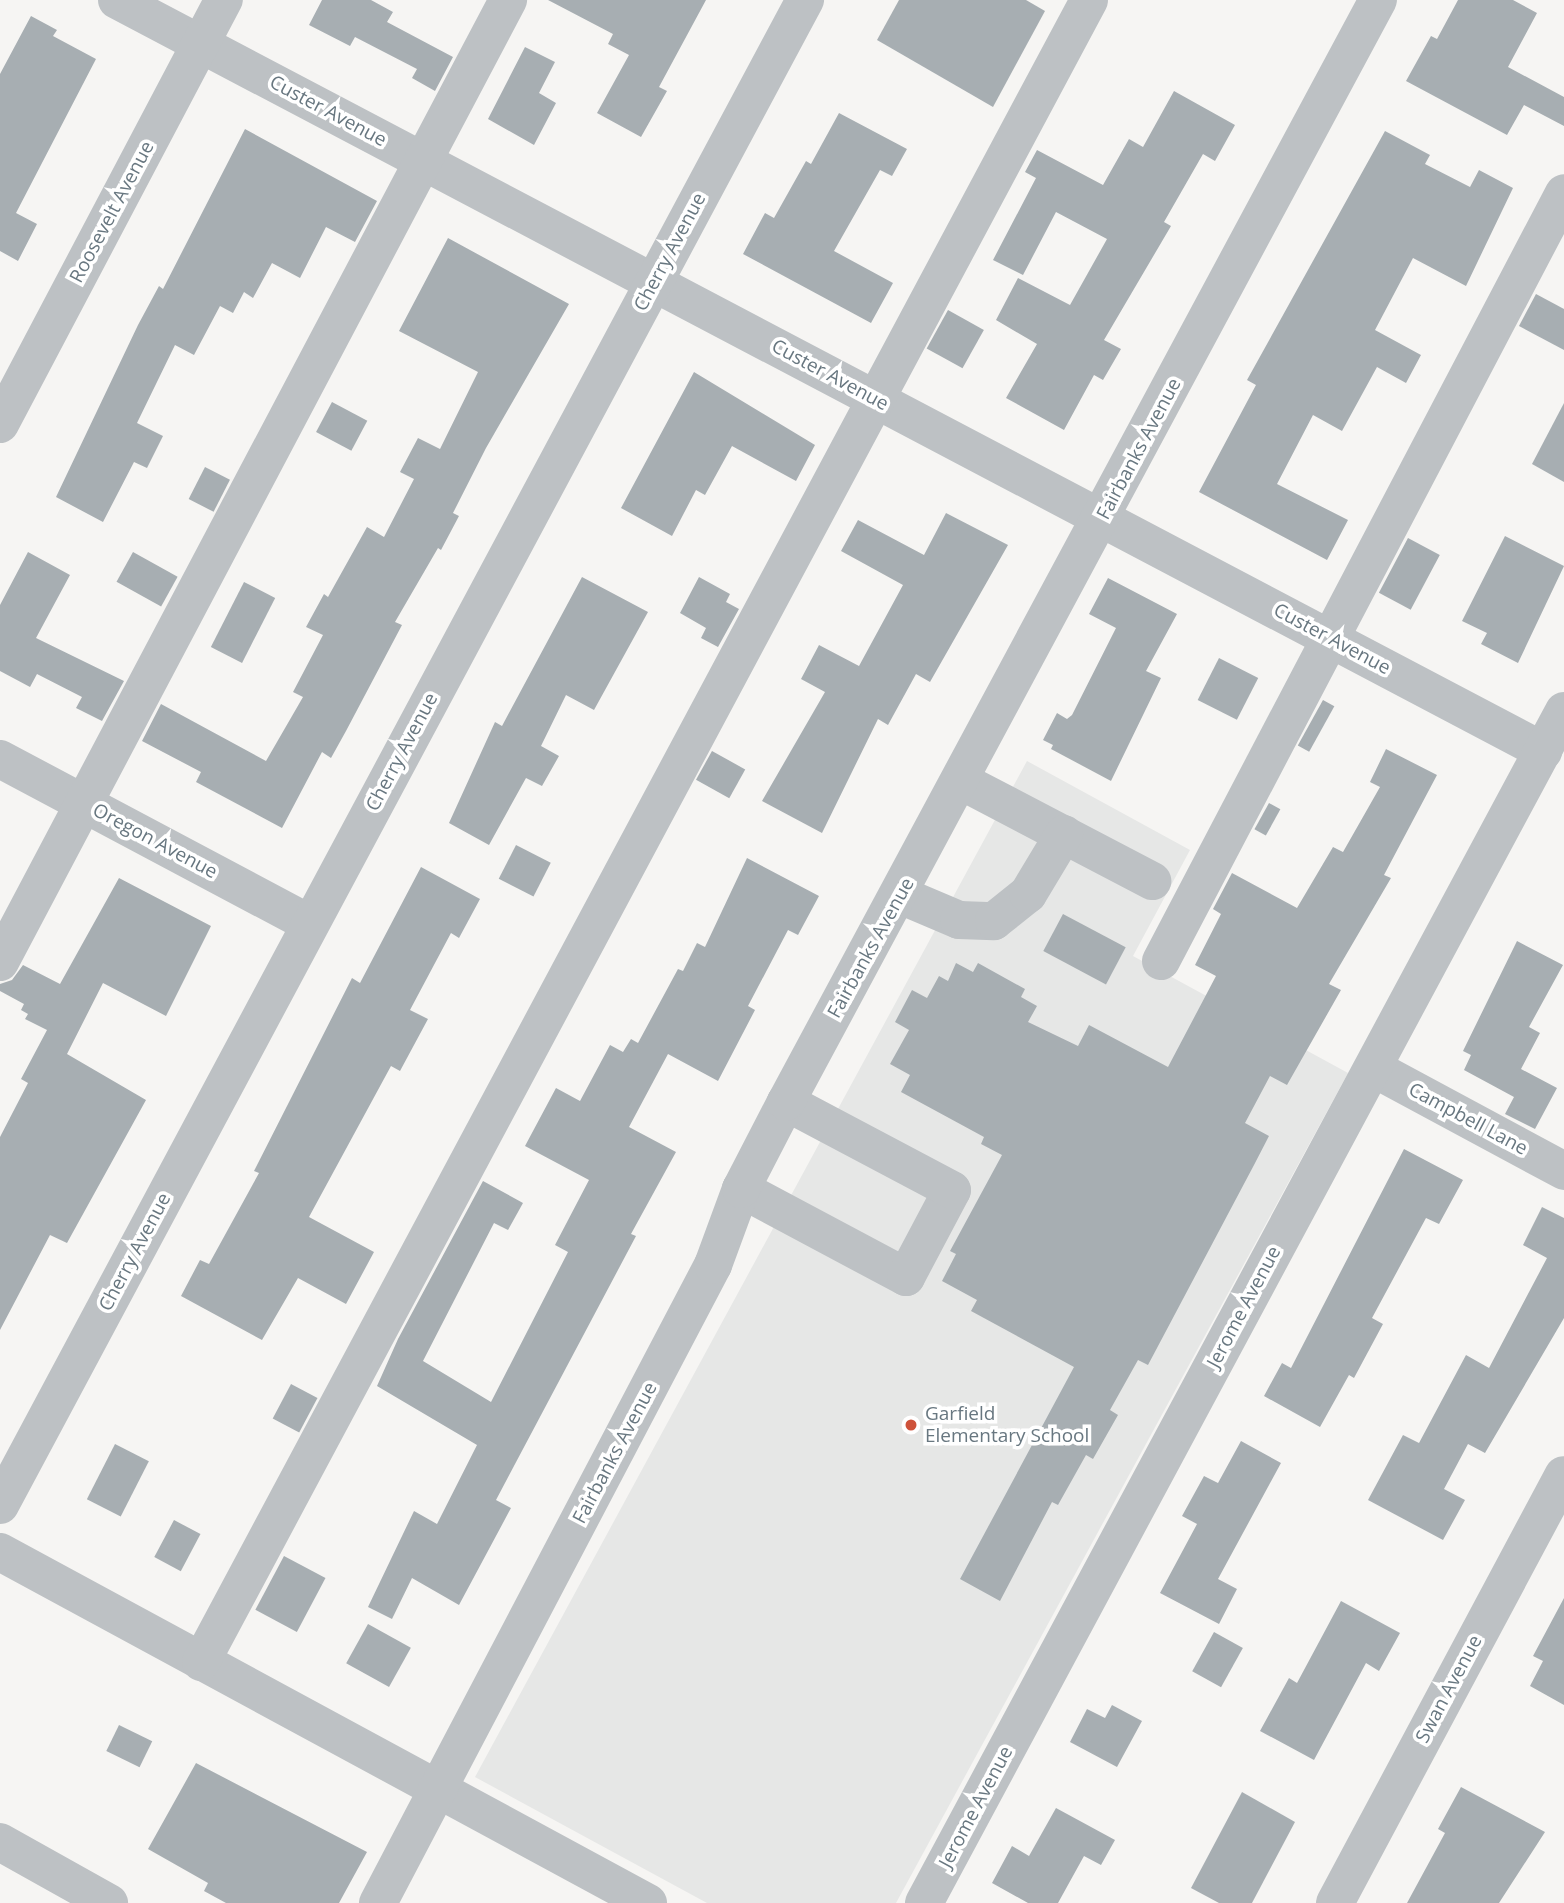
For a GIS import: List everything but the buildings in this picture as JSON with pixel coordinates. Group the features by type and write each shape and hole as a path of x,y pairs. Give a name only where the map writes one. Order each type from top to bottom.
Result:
{"street":[{"name":"Custer Avenue","path":"117,0 1543,751"},
{"name":"Roosevelt Avenue","path":"0,424 224,0"},
{"path":"0,962 508,0"},
{"name":"Cherry Avenue","path":"0,1505 805,0"},
{"path":"201,1662 1089,0"},
{"name":"Fairbanks Avenue","path":"378,1903 713,1265 741,1189 786,1102 900,895 1378,0"},
{"path":"1161,961 1564,193"},
{"name":"Jerome Avenue","path":"925,1903 1564,711"},
{"name":"Oregon Avenue","path":"0,759 310,924"},
{"path":"961,781 1152,881"},
{"path":"900,895 959,920 994,921 1028,894 1064,834"},
{"name":"Campbell Lane","path":"1373,1068 1564,1171"},
{"path":"741,1189 906,1277 952,1190 786,1102"},
{"name":"Swan Avenue","path":"1335,1903 1564,1475"},
{"path":"0,1552 648,1903"},
{"path":"0,1842 109,1903"}],"shaded area":[{"name":"Garfield Elementary School","path":"1027,761 1190,850 1133,956 1348,1073 896,1903 707,1903 475,1777"}],"place":[{"name":"Garfield Elementary School","path":"911,1425"}]}
